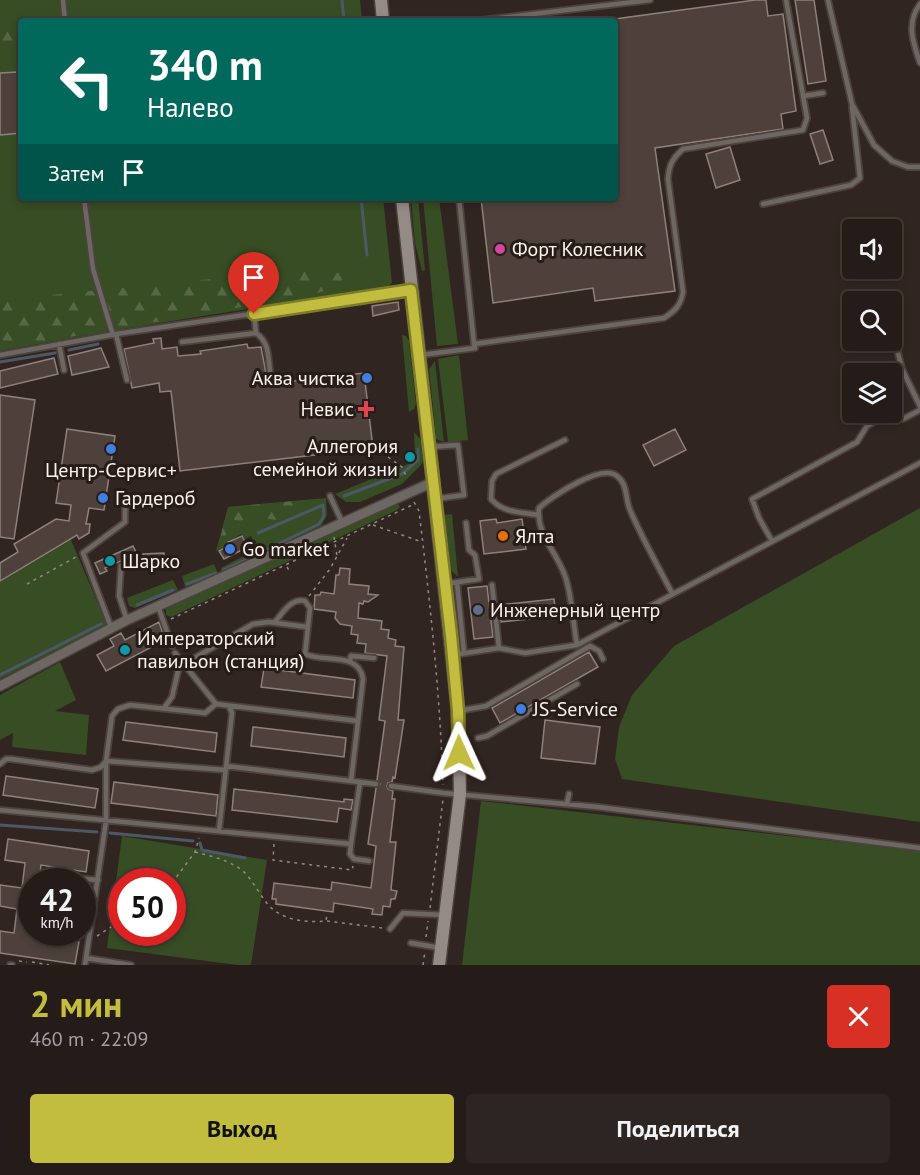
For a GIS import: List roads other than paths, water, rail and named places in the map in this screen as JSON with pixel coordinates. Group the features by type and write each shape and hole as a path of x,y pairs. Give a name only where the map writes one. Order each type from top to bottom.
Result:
{"main road":[{"path":"381,0 383,18"},
{"path":"402,201 435,499 451,583 458,654 460,794 439,965"}],"street":[{"path":"0,686 111,627 433,482"}],"lane":[{"path":"63,0 65,18"},
{"path":"499,18 650,0"},
{"path":"474,344 664,318 674,312 681,301 683,292 668,179 669,167 673,158 683,149 804,130 807,118 786,0"},
{"path":"763,204 851,185 860,178 852,104 828,0"},
{"path":"920,4 914,15 912,27 912,38 920,63"},
{"path":"803,96 823,93"},
{"path":"852,104 874,145 880,151 892,161 908,167 920,167"},
{"path":"84,201 93,269 127,380"},
{"path":"419,355 475,348 459,201"},
{"path":"0,355 114,334 411,290"},
{"path":"254,314 256,333 266,345 270,371"},
{"path":"182,342 256,333"},
{"path":"59,344 64,370"},
{"path":"898,351 902,369 920,405"},
{"path":"772,541 759,518 752,499 857,442 867,426 886,415 903,419 920,410"},
{"path":"538,515 505,509 496,504 491,499 492,481 496,474 565,440"},
{"path":"429,447 458,445 464,495 435,499"},
{"path":"458,654 499,648 525,653 577,645 920,463"},
{"path":"577,645 565,576 543,536 538,515 539,508 556,494 603,472 616,475 623,483 628,508 672,593"},
{"path":"330,496 342,522"},
{"path":"111,627 83,553 125,522 125,501"},
{"path":"451,583 479,579 475,555 469,550 466,523"},
{"path":"121,566 119,596 127,620"},
{"path":"492,585 499,648"},
{"path":"275,622 292,603 297,600 305,601 309,608 305,654 350,661 362,672 351,780"},
{"path":"158,606 172,646"},
{"path":"164,708 172,696 179,667 254,624 275,622 307,627"},
{"path":"458,711 486,706 590,646 599,651 603,659"},
{"path":"175,653 216,704 358,721"},
{"path":"350,661 351,656 374,658"},
{"path":"478,738 487,736 577,684"},
{"path":"96,893 106,821 106,761 114,712 130,705 205,713 216,704"},
{"path":"219,831 232,713 229,706"},
{"path":"0,764 6,759 11,759 92,770 101,767 106,761"},
{"path":"106,761 226,768 376,784"},
{"path":"360,782 350,854 354,859 369,861"},
{"path":"391,786 443,794 567,804 920,848"},
{"path":"567,804 569,794"},
{"path":"0,810 351,844"},
{"path":"390,929 404,913 446,915"},
{"path":"411,943 441,948"},
{"path":"85,965 87,946"},
{"path":"86,958 131,965"}],"waterway":[{"path":"342,0 344,18"},
{"path":"361,201 367,255"},
{"path":"69,350 98,344"},
{"path":"0,362 55,353"},
{"path":"344,496 402,474 418,460 418,449"},
{"path":"254,556 319,524 324,516 323,505 258,533"},
{"path":"223,570 247,559"},
{"path":"187,584 216,573"},
{"path":"137,605 173,590"},
{"path":"0,675 101,624"},
{"path":"0,825 97,832"},
{"path":"110,833 193,841"},
{"path":"200,843 202,850 245,858"}],"place":[{"name":"Форт Колесник","path":"500,249"},
{"name":"Аква чистка","path":"367,378"},
{"name":"Невис","path":"366,409"},
{"name":"Центр-Сервис+","path":"111,449"},
{"name":"Аллегория семейной жизни","path":"410,457"},
{"name":"Гардероб","path":"103,498"},
{"name":"Ялта","path":"503,536"},
{"name":"Go market","path":"230,549"},
{"name":"Шарко","path":"110,561"},
{"name":"Инженерный центр","path":"478,610"},
{"name":"Императорский павильон (станция)","path":"125,650"},
{"name":"JS-Service","path":"521,709"}]}
